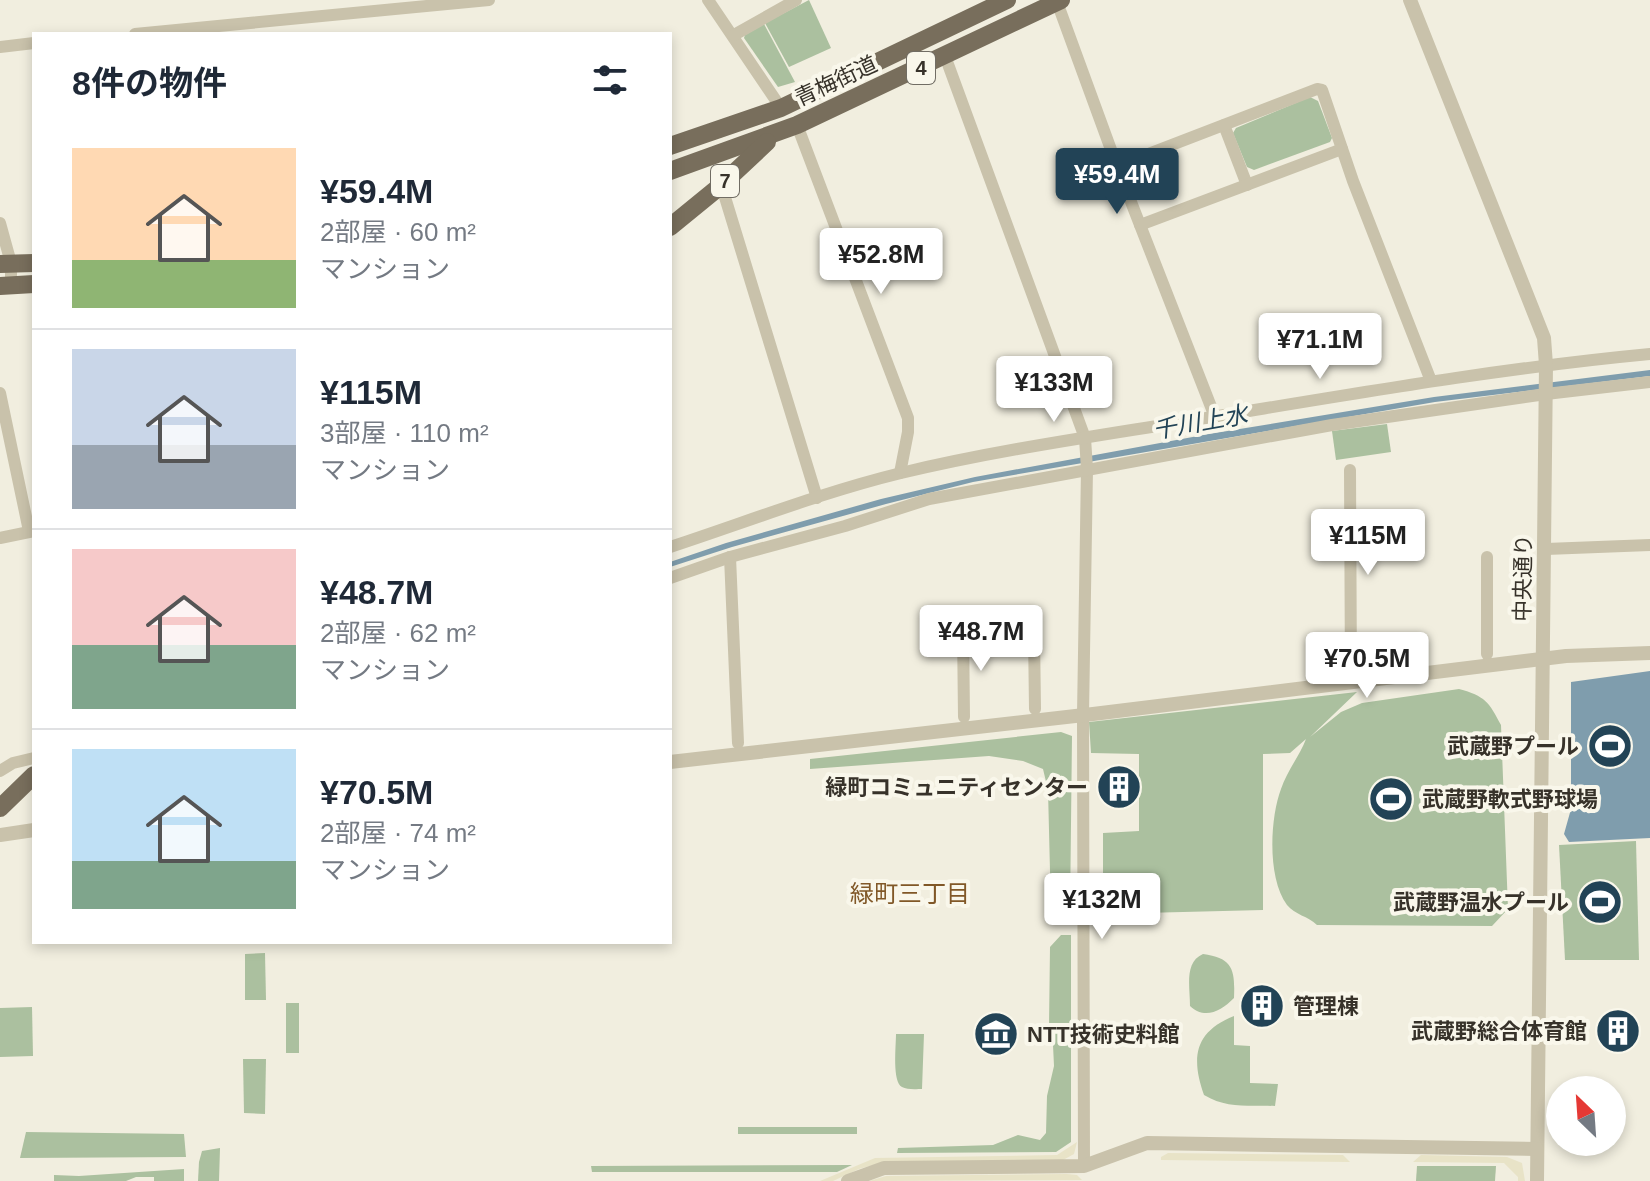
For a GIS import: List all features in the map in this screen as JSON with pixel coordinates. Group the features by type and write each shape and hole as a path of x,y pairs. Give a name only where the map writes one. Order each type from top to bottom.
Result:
{"main road":[{"name":"青梅街道","path":"672,145 781,108 1007,0"},
{"name":"青梅街道","path":"672,170 779,133 1059,1"},
{"name":"7","path":"672,225 779,133"},
{"path":"5,264 32,263"},
{"path":"6,286 32,284"},
{"path":"0,808 32,777"}],"street":[{"path":"180,32 489,0"},
{"path":"708,0 781,108"},
{"path":"734,35 796,0"},
{"name":"中央通り","path":"1410,0 1544,338 1546,549 1537,1181"},
{"path":"1059,1 1117,166 1215,417"},
{"path":"0,47 32,43"},
{"path":"945,56 1085,438 1084,1166"},
{"path":"1117,166 1317,89 1322,90 1431,381"},
{"path":"797,125 908,418 900,473"},
{"path":"1224,125 1247,185"},
{"path":"1140,225 1342,149"},
{"path":"719,187 724,194 817,498"},
{"path":"0,223 6,286"},
{"path":"672,546 900,473 1044,444 1431,381 1650,354"},
{"path":"672,577 730,557 845,526 929,499 1086,462 1546,392 1650,382"},
{"path":"0,393 32,531 0,538"},
{"path":"1350,470 1351,683"},
{"path":"1546,549 1650,545"},
{"path":"730,557 738,743"},
{"path":"1487,557 1487,654"},
{"path":"963,629 964,717"},
{"path":"1034,634 1035,709"},
{"path":"672,762 1545,659 1650,653"},
{"path":"0,771 13,763 32,758"},
{"path":"0,835 32,830"},
{"path":"848,1181 884,1168 1084,1166 1147,1143 1537,1149"}],"green space":[{"path":"809,0 831,48 789,67 765,23"},
{"path":"764,24 795,82 778,87 744,38"},
{"path":"1310,97 1318,101 1332,138 1330,142 1254,170 1247,167 1233,133 1236,128"},
{"path":"1387,424 1391,452 1336,460 1332,431"},
{"path":"1459,689 1485,701 1501,725 1508,909 1492,926 1317,925 1287,905 1273,864 1274,816 1281,789 1306,739 1290,753 1263,754 1263,910 1103,914 1103,833 1139,831 1139,754 1091,753 1089,722 1357,692 1310,737 1341,712 1362,703"},
{"path":"1061,732 1072,736 1070,912 1051,912 1048,790 1043,769 1023,761 989,756 810,769 810,759"},
{"name":"武蔵野温水プール","path":"1636,841 1639,960 1565,960 1559,845"},
{"path":"1061,935 1071,935 1071,1142 1056,1152 897,1153 898,1148 993,1145 1018,1135 1040,1140 1046,1133 1047,1096 1054,1066 1049,1028 1050,947"},
{"path":"265,953 266,1000 245,1000 245,954"},
{"path":"1203,954 1227,963 1234,980 1234,998 1224,1007 1207,1013 1190,1006 1191,969"},
{"path":"286,1003 299,1003 299,1053 286,1053"},
{"path":"32,1007 33,1056 0,1057 0,1008"},
{"path":"1234,1016 1234,1045 1250,1046 1250,1083 1278,1084 1275,1106 1230,1104 1204,1095 1198,1069 1199,1048 1211,1030"},
{"path":"896,1034 924,1034 922,1089 907,1089 899,1084"},
{"path":"243,1059 266,1059 265,1114 244,1113"},
{"path":"738,1127 857,1127 857,1134 738,1134"},
{"path":"26,1132 184,1134 186,1157 20,1158"},
{"path":"220,1148 219,1181 198,1181 202,1151"},
{"path":"852,1165 837,1172 592,1172 591,1166"},
{"path":"1417,1166 1496,1166 1495,1181 1416,1181"},
{"path":"184,1169 184,1181 154,1181 154,1177 136,1177 126,1181 54,1181 54,1175"}],"shaded area":[{"path":"1077,1142 1074,1154 1063,1160 884,1162 833,1181 820,1181 875,1158 1057,1155"},
{"path":"1168,1153 1343,1155 1350,1162 1161,1160"},
{"path":"1421,1155 1507,1157 1522,1163 1525,1181 1518,1181 1518,1177 1504,1163 1413,1162"},
{"path":"1077,1175 1082,1180 869,1181 886,1176"}],"water":[{"path":"1650,370 1650,376 1435,402 973,482 732,547 672,566 672,561 726,543 881,499 975,477 1434,397"},
{"name":"武蔵野プール","path":"1650,671 1650,838 1569,842 1564,834 1571,809 1571,682"}],"place":[{"name":"武蔵野プール","path":"1610,746"},
{"name":"緑町コミュニティセンター","path":"1119,787"},
{"name":"武蔵野軟式野球場","path":"1391,799"},
{"name":"武蔵野温水プール","path":"1600,902"},
{"name":"管理棟","path":"1262,1006"},
{"name":"武蔵野総合体育館","path":"1618,1031"},
{"name":"NTT技術史料館","path":"996,1034"}],"district":[{"name":"緑町三丁目","path":"910,893"}],"water label":[{"name":"千川上水","path":"1200,422"}]}
